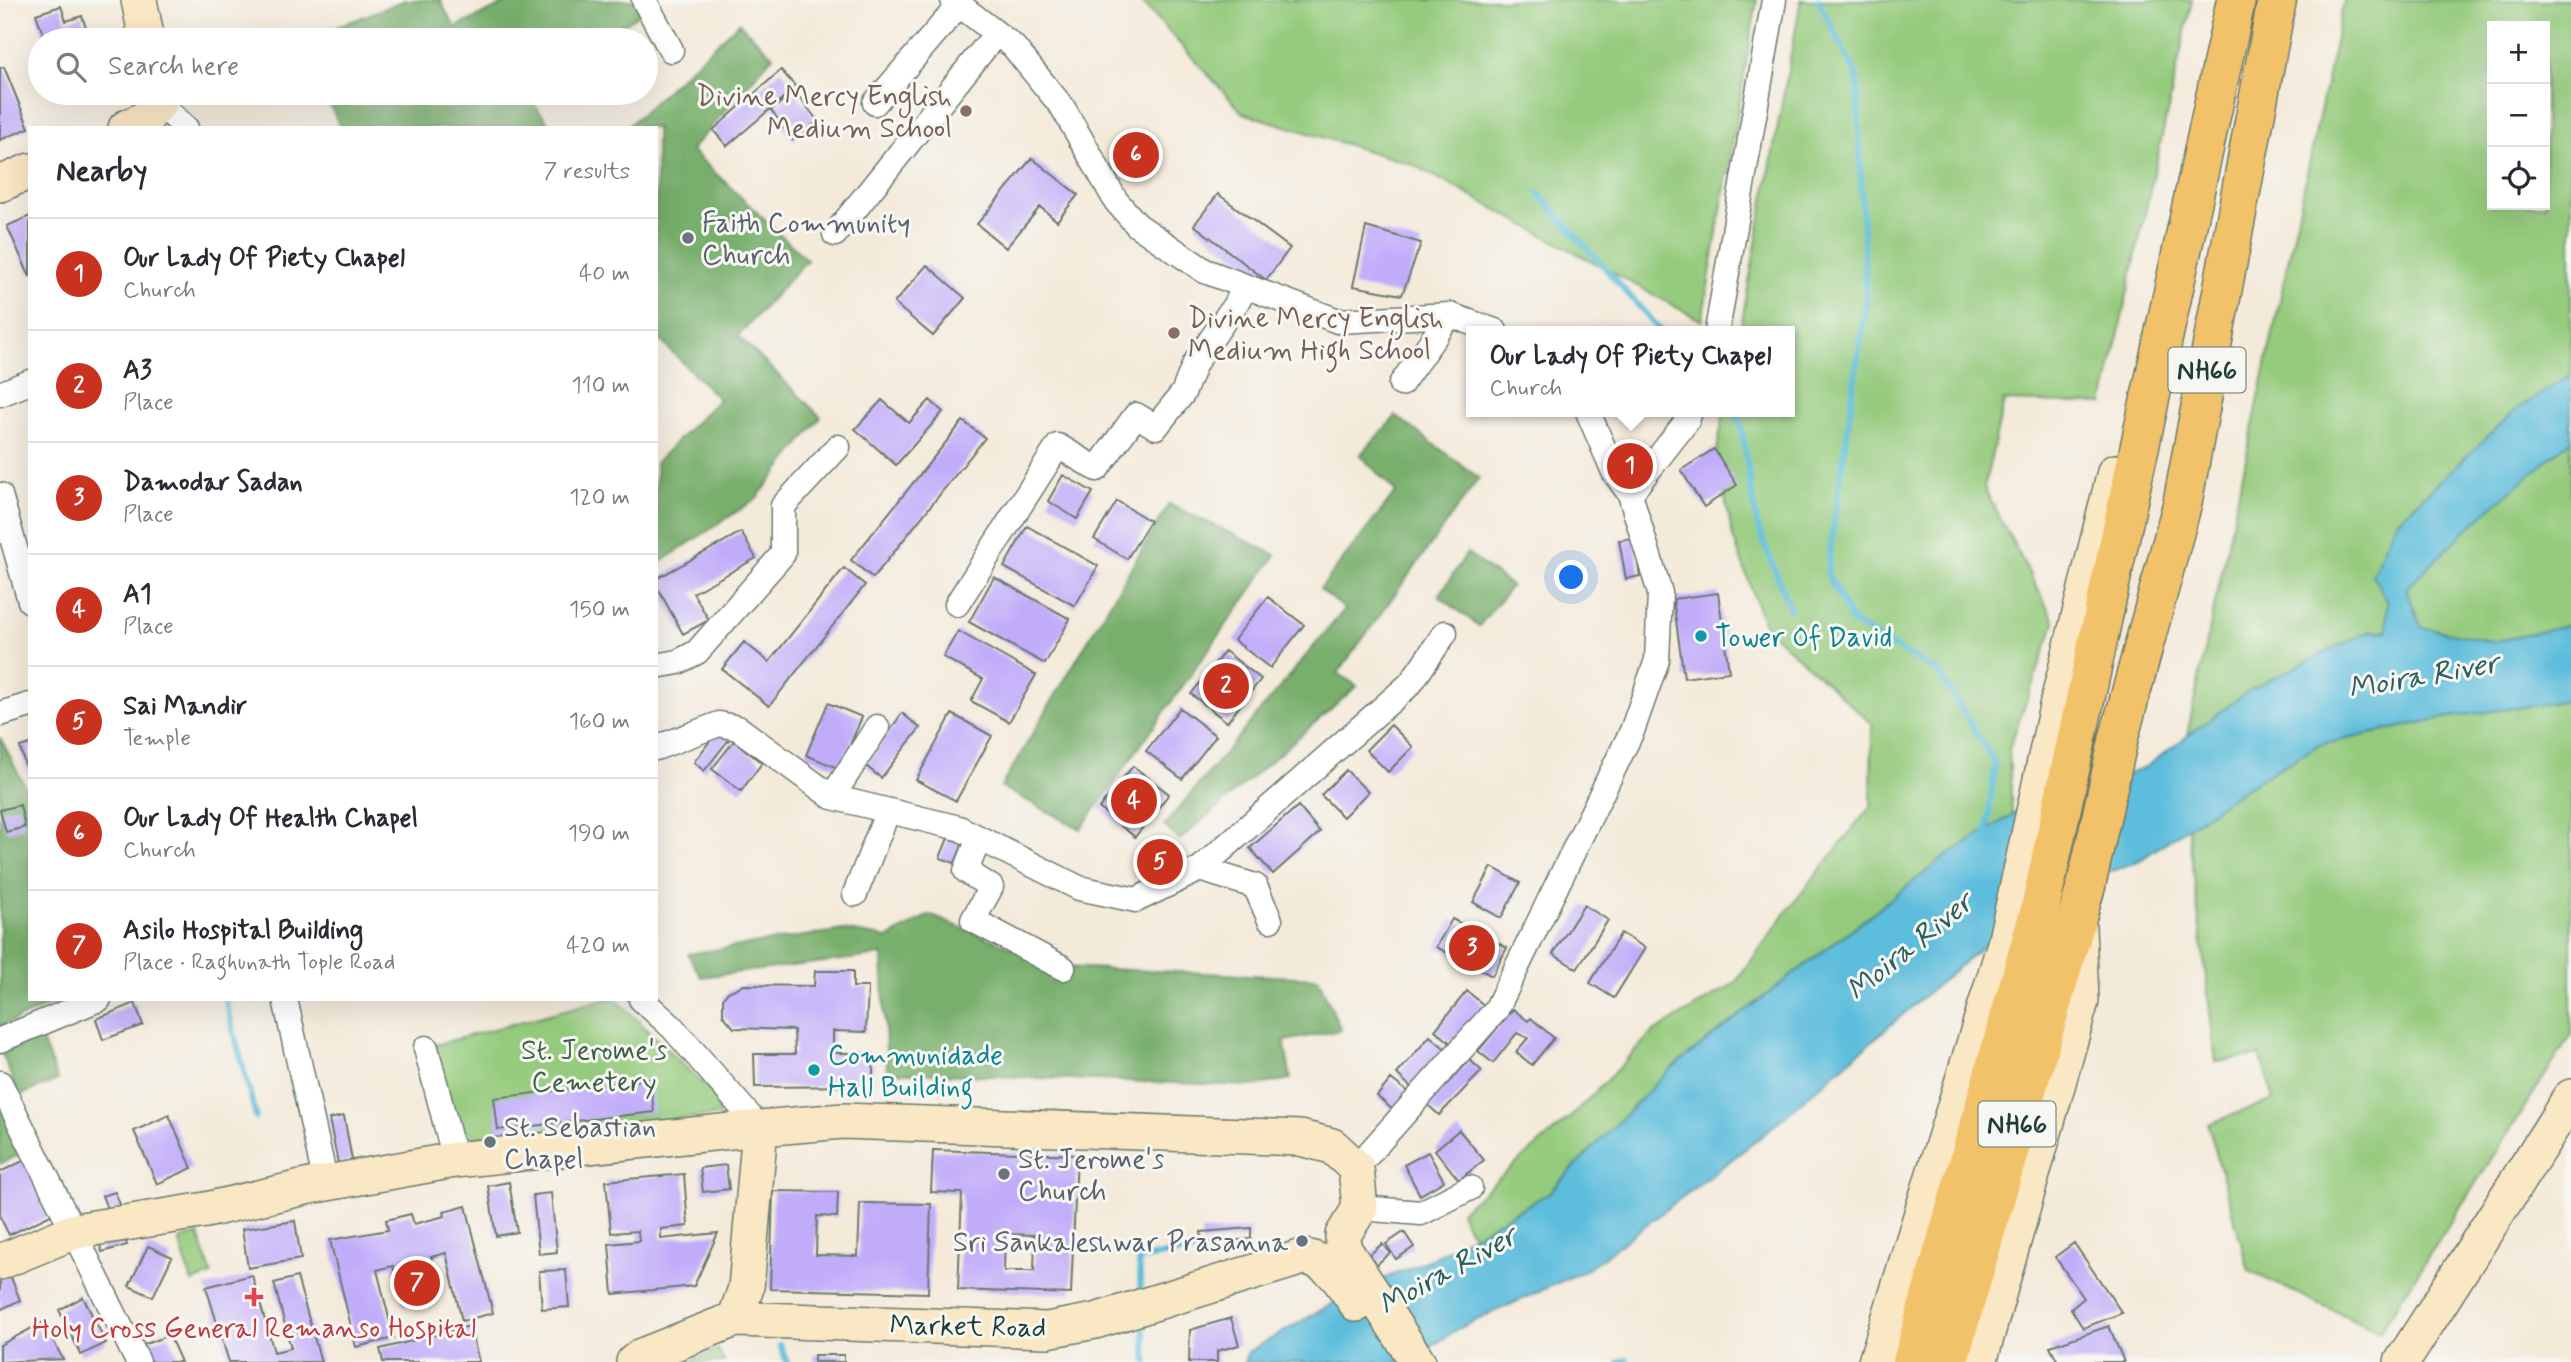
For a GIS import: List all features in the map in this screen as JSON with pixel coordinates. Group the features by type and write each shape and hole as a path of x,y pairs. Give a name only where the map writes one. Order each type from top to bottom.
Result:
{"highway":[{"name":"NH66","path":"1912,1362 2040,909 2071,702 2236,0"},
{"name":"NH66","path":"1948,1362 2081,901 2119,737 2182,505 2277,0"}],"street":[{"path":"644,0 671,50"},
{"path":"1718,326 1774,0"},
{"path":"1875,1362 2006,944 2071,702 2106,513 2218,0"},
{"path":"142,1 145,28"},
{"path":"875,103 956,3 1013,46 1063,108 1116,201 1137,225 1205,271 1338,321 1450,315 1481,326"},
{"path":"835,234 995,35"},
{"path":"130,126 145,119 154,105"},
{"path":"165,105 184,126"},
{"path":"0,184 28,171"},
{"path":"957,604 1058,446 1097,470 1136,415 1156,428 1183,393 1195,363 1247,287"},
{"path":"1401,384 1450,315"},
{"path":"0,394 28,383"},
{"path":"1397,1362 1348,1246 1356,1168 1496,1010 1632,731 1657,660 1660,593 1630,494 1614,472 1590,417"},
{"path":"1630,494 1688,417"},
{"path":"658,666 678,662 697,652 783,554 783,506 838,447"},
{"path":"0,495 6,544 28,596"},
{"path":"658,747 719,724 738,728 832,797 958,828 1079,888 1136,900 1200,869 1410,684 1445,633"},
{"path":"0,714 28,706"},
{"path":"832,797 877,727"},
{"path":"855,894 888,811"},
{"path":"979,838 966,872 991,887 972,920 1063,968"},
{"path":"1200,869 1255,886 1270,920"},
{"path":"1979,1362 2081,1001 2081,901"},
{"path":"0,1041 94,1001"},
{"path":"285,1001 326,1184"},
{"path":"643,1001 671,1027 760,1128 746,1288 735,1319"},
{"path":"426,1048 454,1160"},
{"path":"0,1083 138,1362"},
{"path":"2402,1362 2571,1097"},
{"path":"0,1262 75,1231 206,1210 454,1160 843,1121 1300,1138 1332,1146 1356,1168"},
{"path":"1348,1246 1470,1188"},
{"path":"1348,1246 1418,1362"},
{"name":"Market Road","path":"634,1362 642,1356 735,1319 1047,1330 1095,1321 1303,1257 1315,1258 1348,1246"}],"green space":[{"path":"405,0 440,0 455,28 335,28"},
{"path":"512,0 638,0 643,11 619,28 455,28"},
{"path":"1140,0 1757,0 1702,321 1414,165 1243,113"},
{"path":"1801,0 2192,0 2103,404 2004,401 1984,488 2055,622 2009,749 2012,815 1949,854 1668,1071 1549,1193 1472,1236 1460,1212 1574,1114 1652,1033 1735,983 1784,915 1871,806 1872,724 1765,627 1733,537 1716,455 1723,417 1795,417 1795,326 1741,326"},
{"path":"2344,0 2571,0 2571,625 2494,642 2420,627 2368,632 2187,735"},
{"path":"739,23 773,56 691,150 807,260 738,336 821,417 756,499 658,564 658,460 719,399 658,338 658,126 628,126 651,105 658,105 658,98"},
{"path":"330,105 534,105 551,126 340,126"},
{"path":"1396,416 1479,478 1338,673 1357,686 1180,840 1164,826 1345,609 1320,589 1396,492 1360,455"},
{"path":"1169,504 1276,555 1081,829 1001,787"},
{"path":"1467,553 1511,586 1479,626 1439,596"},
{"path":"2571,700 2571,1035 2380,1332 2249,1271 2208,1124 2274,1100 2260,1055 2216,1062 2188,827 2245,788 2319,745 2443,718"},
{"path":"0,737 28,793 28,1001 58,1001 0,1027"},
{"path":"929,915 1062,967 1318,978 1341,1030 1284,1041 1291,1079 1253,1086 887,1072 882,955 701,977 688,954 843,930 888,938"},
{"name":"St. Jerome's Cemetery","path":"598,1001 618,1001 714,1095 720,1115 484,1136 456,1142 435,1045"},
{"path":"41,1038 58,1080 19,1096 2,1053"},
{"path":"0,1094 27,1151 0,1164"},
{"path":"198,1234 212,1275 192,1282 179,1240"},
{"path":"718,1349 724,1362 689,1362"}],"water":[{"name":"Moira River","path":"2571,375 2571,440 2477,520 2406,588 2421,627 2494,642 2571,625 2571,700 2443,718 2319,745 2245,788 2140,860 2071,887 2008,924 1757,1140 1588,1269 1459,1328 1408,1362 1244,1362 1248,1352 1353,1292 1431,1259 1549,1193 1668,1071 1949,854 2031,803 2144,768 2251,689 2368,632 2387,631 2387,600 2372,575 2395,523 2517,409"}],"building":[{"path":"61,6 66,21 82,16 86,28 41,28 36,14"},
{"path":"4,67 28,126 0,140 0,68"},
{"path":"781,70 796,87 727,146 713,130"},
{"path":"795,92 818,121 793,140 771,110"},
{"path":"1139,140 1151,150 1134,170 1122,160"},
{"path":"1032,158 1078,195 1057,221 1040,207 1006,248 977,224"},
{"path":"1218,194 1290,248 1266,280 1194,225"},
{"path":"28,217 28,273 7,226"},
{"path":"1366,227 1421,243 1402,295 1353,286"},
{"path":"927,265 965,298 933,336 894,303"},
{"path":"882,400 909,423 930,400 943,412 896,465 855,429"},
{"path":"963,421 985,438 873,578 851,560"},
{"path":"1714,449 1737,485 1704,507 1681,470"},
{"path":"1631,454 1642,466 1630,477 1619,465"},
{"path":"1063,475 1093,492 1077,519 1048,501"},
{"path":"1117,501 1150,521 1127,559 1094,539"},
{"path":"1027,526 1098,566 1075,606 1004,567"},
{"path":"741,532 756,558 693,593 709,620 683,634 658,589 658,578"},
{"path":"1634,538 1640,576 1626,579 1619,540"},
{"path":"844,568 865,585 769,706 722,669 744,642 769,662"},
{"path":"994,577 1070,619 1045,664 969,622"},
{"name":"Tower Of David","path":"1718,593 1729,672 1684,678 1673,599"},
{"path":"1268,597 1304,625 1270,668 1234,640"},
{"path":"958,631 1036,675 1009,722 971,701 983,679 943,657"},
{"path":"1225,651 1261,679 1227,722 1191,694"},
{"path":"828,703 862,717 840,769 806,755"},
{"path":"1180,708 1216,736 1182,779 1146,751"},
{"path":"902,713 920,728 881,778 866,766"},
{"path":"952,714 992,736 956,801 916,780"},
{"path":"1391,725 1413,747 1388,772 1366,750"},
{"path":"720,728 731,737 704,771 694,762"},
{"path":"734,741 762,763 741,791 712,769"},
{"path":"28,745 28,775 20,747"},
{"path":"1133,766 1169,794 1135,837 1099,808"},
{"path":"1346,770 1368,792 1343,817 1321,795"},
{"path":"20,805 25,827 6,832 0,810"},
{"path":"1298,806 1320,832 1273,874 1250,848"},
{"path":"948,838 963,843 955,863 940,858"},
{"path":"1169,847 1179,861 1151,878 1141,863"},
{"path":"1492,867 1520,883 1501,918 1473,902"},
{"path":"1584,905 1608,920 1577,969 1553,954"},
{"path":"1452,919 1507,948 1492,976 1436,947"},
{"path":"1621,933 1645,948 1614,998 1590,983"},
{"path":"815,971 853,971 853,987 868,987 866,1032 833,1031 833,1053 873,1053 873,1086 755,1087 754,1054 795,1054 794,1030 734,1028 723,1015 723,998 728,992 743,985 814,986"},
{"path":"1467,991 1486,1007 1454,1046 1435,1030"},
{"path":"135,1003 143,1025 103,1040 96,1019"},
{"path":"1513,1009 1528,1021 1531,1018 1554,1038 1532,1065 1516,1052 1528,1038 1517,1033 1493,1063 1478,1051"},
{"path":"1430,1036 1449,1052 1415,1091 1397,1074"},
{"path":"1470,1060 1482,1071 1439,1115 1427,1104"},
{"path":"650,1079 654,1112 498,1130 494,1098"},
{"path":"1391,1079 1409,1093 1394,1111 1377,1096"},
{"path":"169,1115 192,1168 157,1184 134,1131"},
{"path":"344,1116 352,1160 338,1163 329,1119"},
{"path":"1459,1130 1484,1160 1459,1180 1435,1150"},
{"path":"933,1150 1077,1155 1071,1294 958,1290 962,1193 931,1192","holes":["1005,1234 1035,1235 1034,1271 1004,1271"]},
{"path":"1428,1152 1444,1181 1420,1195 1404,1165"},
{"path":"27,1159 53,1214 9,1235 0,1217 0,1172"},
{"path":"726,1165 729,1189 703,1192 700,1168"},
{"path":"684,1174 688,1226 661,1229 661,1239 718,1233 694,1286 613,1294 609,1244 639,1241 638,1231 611,1233 606,1181"},
{"path":"509,1182 517,1232 496,1236 488,1186"},
{"path":"773,1191 838,1192 837,1217 817,1216 816,1255 858,1256 860,1203 931,1204 928,1293 770,1289"},
{"path":"115,1192 122,1209 109,1213 102,1196"},
{"path":"551,1193 557,1252 539,1254 533,1195"},
{"path":"466,1206 493,1313 462,1321 446,1253 431,1257 440,1295 403,1305 393,1266 377,1270 394,1338 356,1347 330,1240 388,1230 386,1220 411,1214 414,1224 445,1216 444,1212"},
{"path":"295,1221 301,1259 248,1268 242,1229"},
{"path":"1251,1228 1251,1239 1202,1243 1201,1232"},
{"path":"1404,1232 1414,1247 1396,1259 1386,1244"},
{"path":"124,1233 127,1245 102,1252 98,1239"},
{"path":"2074,1243 2122,1313 2083,1328 2071,1309 2084,1298 2055,1257"},
{"path":"1382,1244 1390,1253 1376,1265 1368,1256"},
{"path":"148,1246 172,1257 153,1297 129,1286"},
{"path":"566,1270 569,1307 542,1309 539,1271"},
{"path":"10,1275 20,1300 0,1310 0,1279"},
{"path":"252,1275 274,1352 291,1348 274,1283 297,1277 321,1362 229,1362 206,1287"},
{"path":"83,1297 106,1343 81,1355 59,1310"},
{"path":"1231,1318 1239,1345 1217,1351 1217,1362 1189,1362 1190,1330"},
{"path":"43,1322 63,1359 0,1362 0,1345"},
{"path":"470,1326 479,1362 383,1362 380,1349"},
{"path":"2109,1326 2124,1362 2058,1362 2050,1346"},
{"path":"169,1335 181,1362 151,1362 143,1345"},
{"path":"814,1355 844,1355 844,1362 814,1362"}],"waterway":[{"path":"1818,0 1857,76 1866,301 1827,573 1853,623 1938,672 1995,763 1986,838"},
{"path":"1538,193 1657,326"},
{"path":"1737,417 1740,420 1757,524 1790,609"},
{"path":"226,1001 256,1117"},
{"path":"1141,1294 1139,1259 1195,1250"},
{"path":"1143,1319 1147,1362"},
{"path":"780,1345 787,1362"},
{"path":"1619,1362 1627,1359"}],"place":[{"name":"Divine Mercy English Medium School","path":"966,111"},
{"name":"Our Lady Of Health Chapel","path":"1136,155"},
{"name":"Faith Community Church","path":"688,238"},
{"name":"Divine Mercy English Medium High School","path":"1174,333"},
{"name":"Our Lady Of Piety Chapel","path":"1630,466"},
{"name":"Tower Of David","path":"1701,636"},
{"name":"A3","path":"1226,686"},
{"name":"A1","path":"1134,801"},
{"name":"Sai Mandir","path":"1160,862"},
{"name":"Damodar Sadan","path":"1472,948"},
{"name":"Communidade Hall Building","path":"814,1070"},
{"name":"St. Sebastian Chapel","path":"490,1142"},
{"name":"St. Jerome's Church","path":"1004,1174"},
{"name":"Sri Sankaleshwar Prasanna","path":"1302,1241"},
{"name":"Asilo Hospital Building","path":"417,1283"},
{"name":"Holy Cross General Remanso Hospital","path":"254,1297"}]}
